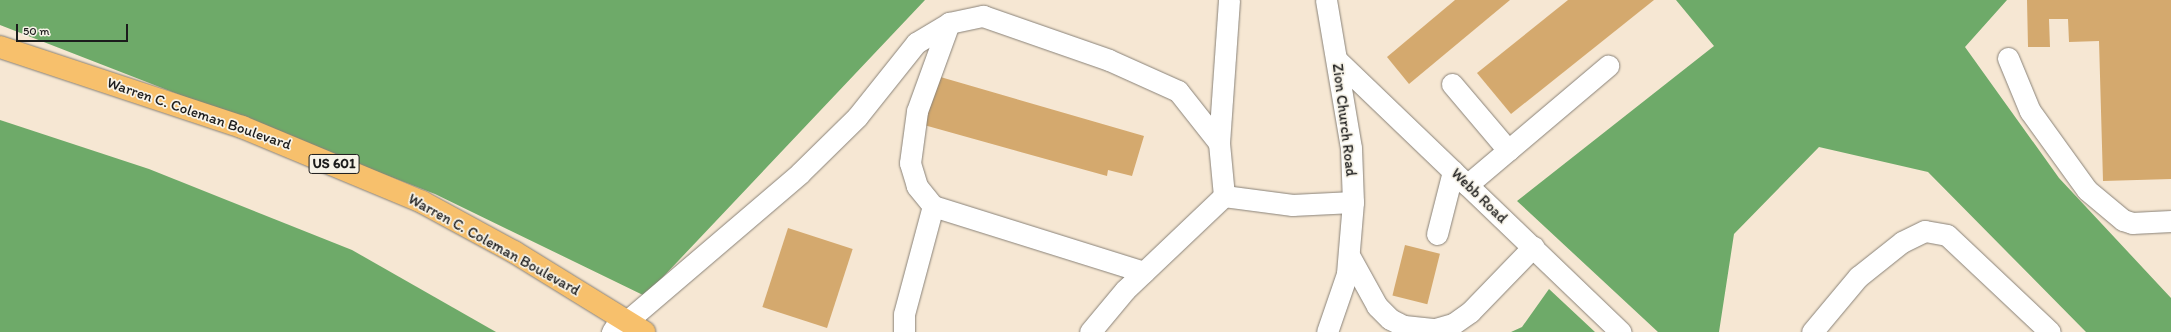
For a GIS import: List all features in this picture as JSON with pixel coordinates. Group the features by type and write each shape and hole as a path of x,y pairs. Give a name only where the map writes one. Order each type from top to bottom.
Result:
{"highway":[{"name":"Warren C. Coleman Boulevard","path":"0,47 242,127 314,155 422,202 626,326"}],"street":[{"path":"1224,196 1219,143 1228,0"},
{"name":"Zion Church Road","path":"1326,0 1351,148 1354,202 1350,257 1327,332"},
{"path":"626,326 800,173 857,117 916,43 949,23 984,16 1116,64 1178,91 1219,143"},
{"path":"949,23 917,111 910,163 917,186 933,206 1144,272"},
{"path":"2008,58 2030,111 2087,190 2122,220 2132,223 2171,221"},
{"name":"Webb Road","path":"1337,60 1621,332"},
{"path":"1437,234 1460,178 1508,150 1608,66"},
{"path":"1452,84 1508,150"},
{"path":"1224,196 1292,205 1354,202"},
{"path":"1090,332 1144,272 1224,196"},
{"path":"904,332 904,314 933,206"},
{"path":"1812,332 1858,277 1902,242 1925,232 1946,235 2050,332"},
{"path":"1350,257 1377,306 1390,319 1404,326 1435,329 1470,312 1533,247"}],"green space":[{"path":"0,0 925,0 645,296 435,194 0,25"},
{"path":"1676,0 2007,0 1965,47 2059,178 2171,298 2171,332 2086,332 1928,172 1819,147 1734,234 1719,332 1658,332 1517,201 1714,46"},
{"path":"0,120 149,169 352,250 496,332 0,332"},
{"path":"1549,289 1595,332 1511,332 1522,327"}],"building":[{"path":"1455,0 1510,0 1409,84 1387,57"},
{"path":"1568,0 1654,0 1511,114 1477,73"},
{"path":"2027,0 2171,0 2171,179 2103,181 2099,41 2069,42 2068,19 2049,19 2050,47 2028,47"},
{"path":"937,76 1144,136 1132,176 1108,170 1107,176 924,125"},
{"path":"788,228 853,249 827,328 762,307"},
{"path":"1405,245 1440,254 1427,304 1392,295"}]}
